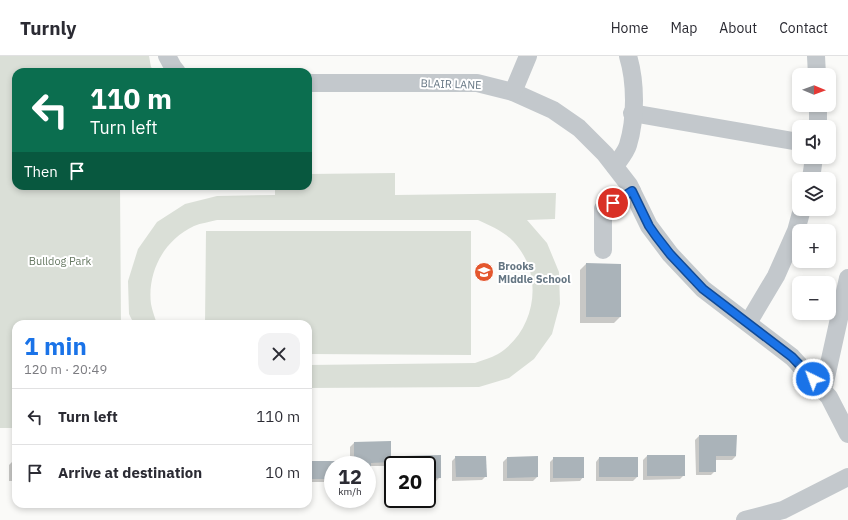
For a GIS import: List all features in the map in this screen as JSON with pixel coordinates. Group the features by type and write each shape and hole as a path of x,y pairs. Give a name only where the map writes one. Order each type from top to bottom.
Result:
{"street":[{"path":"167,56 174,68"},
{"path":"513,92 528,56"},
{"path":"615,166 627,146 632,123 634,90 628,56"},
{"path":"816,56 817,68"},
{"name":"BLAIR LANE","path":"312,83 477,83 513,92 553,110 579,128 605,154 632,191 649,226 670,254 703,289 792,357 829,397 848,434"},
{"path":"632,114 792,141"},
{"path":"603,250 603,209 632,191"},
{"path":"748,323 776,276 796,231 800,216"},
{"path":"823,391 848,278"},
{"path":"745,520 782,510 848,478"}],"green space":[{"name":"Bulldog Park","path":"0,56 149,56 152,68 12,68 12,190 120,190 121,320 12,320 12,428 0,428"},
{"path":"395,173 395,195 556,193 555,219 527,220 547,243 559,272 560,304 552,334 534,359 509,378 479,387 312,388 312,365 475,363 498,354 510,344 520,333 527,319 533,290 531,275 526,260 514,242 500,231 478,220 217,220 200,224 183,232 166,248 160,258 155,269 150,292 151,306 156,320 132,320 129,314 128,281 138,249 157,222 185,204 217,196 275,195 275,190 312,190 312,174"},
{"path":"206,231 471,231 471,355 312,354 312,320 205,320"}],"building":[{"path":"586,263 621,264 621,317 586,317"},
{"path":"699,435 737,435 736,456 716,456 716,472 699,472"},
{"path":"391,441 391,456 384,456 384,462 376,463 376,456 354,456 354,442"},
{"path":"441,455 441,478 436,478 436,456 404,456"},
{"path":"647,455 685,455 685,476 647,476"},
{"path":"455,456 486,456 487,477 456,477"},
{"path":"538,456 538,477 507,478 507,457"},
{"path":"553,457 584,457 584,478 553,478"},
{"path":"599,457 638,457 638,477 599,477"},
{"path":"312,461 324,461 324,479 312,479"}],"place":[{"name":"Brooks Middle School","path":"484,272"}],"route":[{"path":"613,203 632,191 649,226 656,236 670,254 703,289 792,357 813,379"}]}
